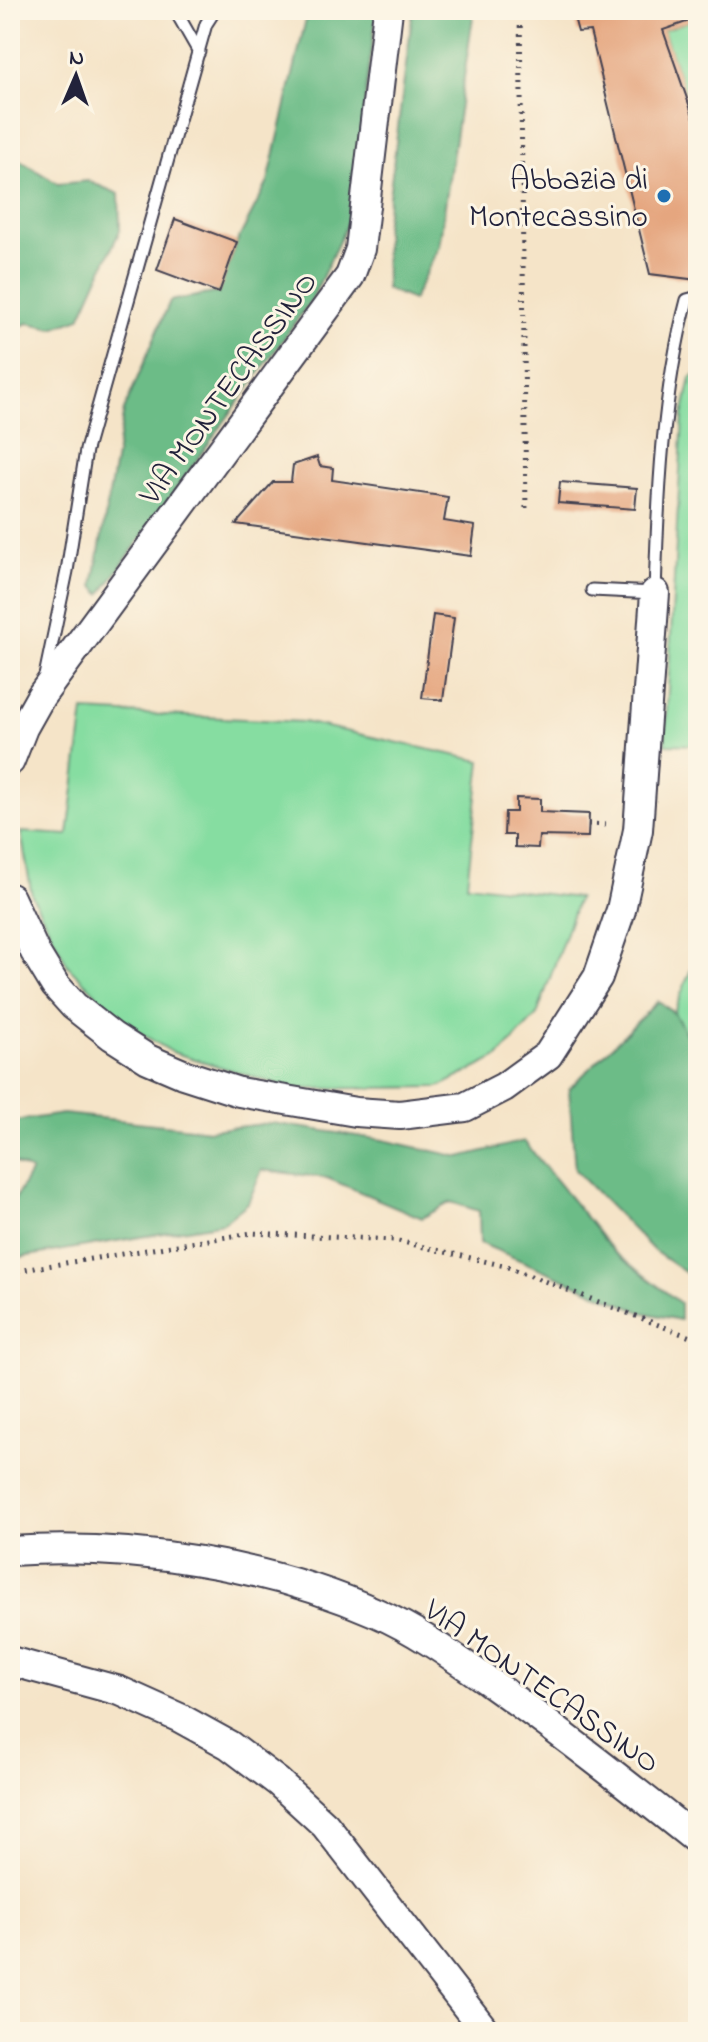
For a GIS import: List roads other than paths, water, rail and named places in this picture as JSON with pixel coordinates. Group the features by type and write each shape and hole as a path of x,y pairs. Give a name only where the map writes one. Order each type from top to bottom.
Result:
{"street":[{"name":"VIA MONTECASSINO","path":"10,761 23,728 41,696 350,276 360,249 388,10"},
{"path":"10,898 35,952 55,985 74,1006 148,1059 239,1092 356,1112 400,1115 465,1107 504,1087 548,1055 598,977 621,910 638,830 655,593"},
{"name":"VIA MONTECASSINO","path":"10,1551 124,1551 217,1565 303,1583 380,1614 442,1649 547,1723 698,1841"},
{"path":"10,1661 120,1691 229,1745 278,1782 325,1825 486,2032"}],"lane":[{"path":"175,10 199,52"},
{"path":"41,696 67,571 86,450 206,24 215,10"},
{"path":"592,590 655,593 658,491 678,331 687,300 698,297"}],"place":[{"name":"Abbazia di Montecassino","path":"664,196"}]}
